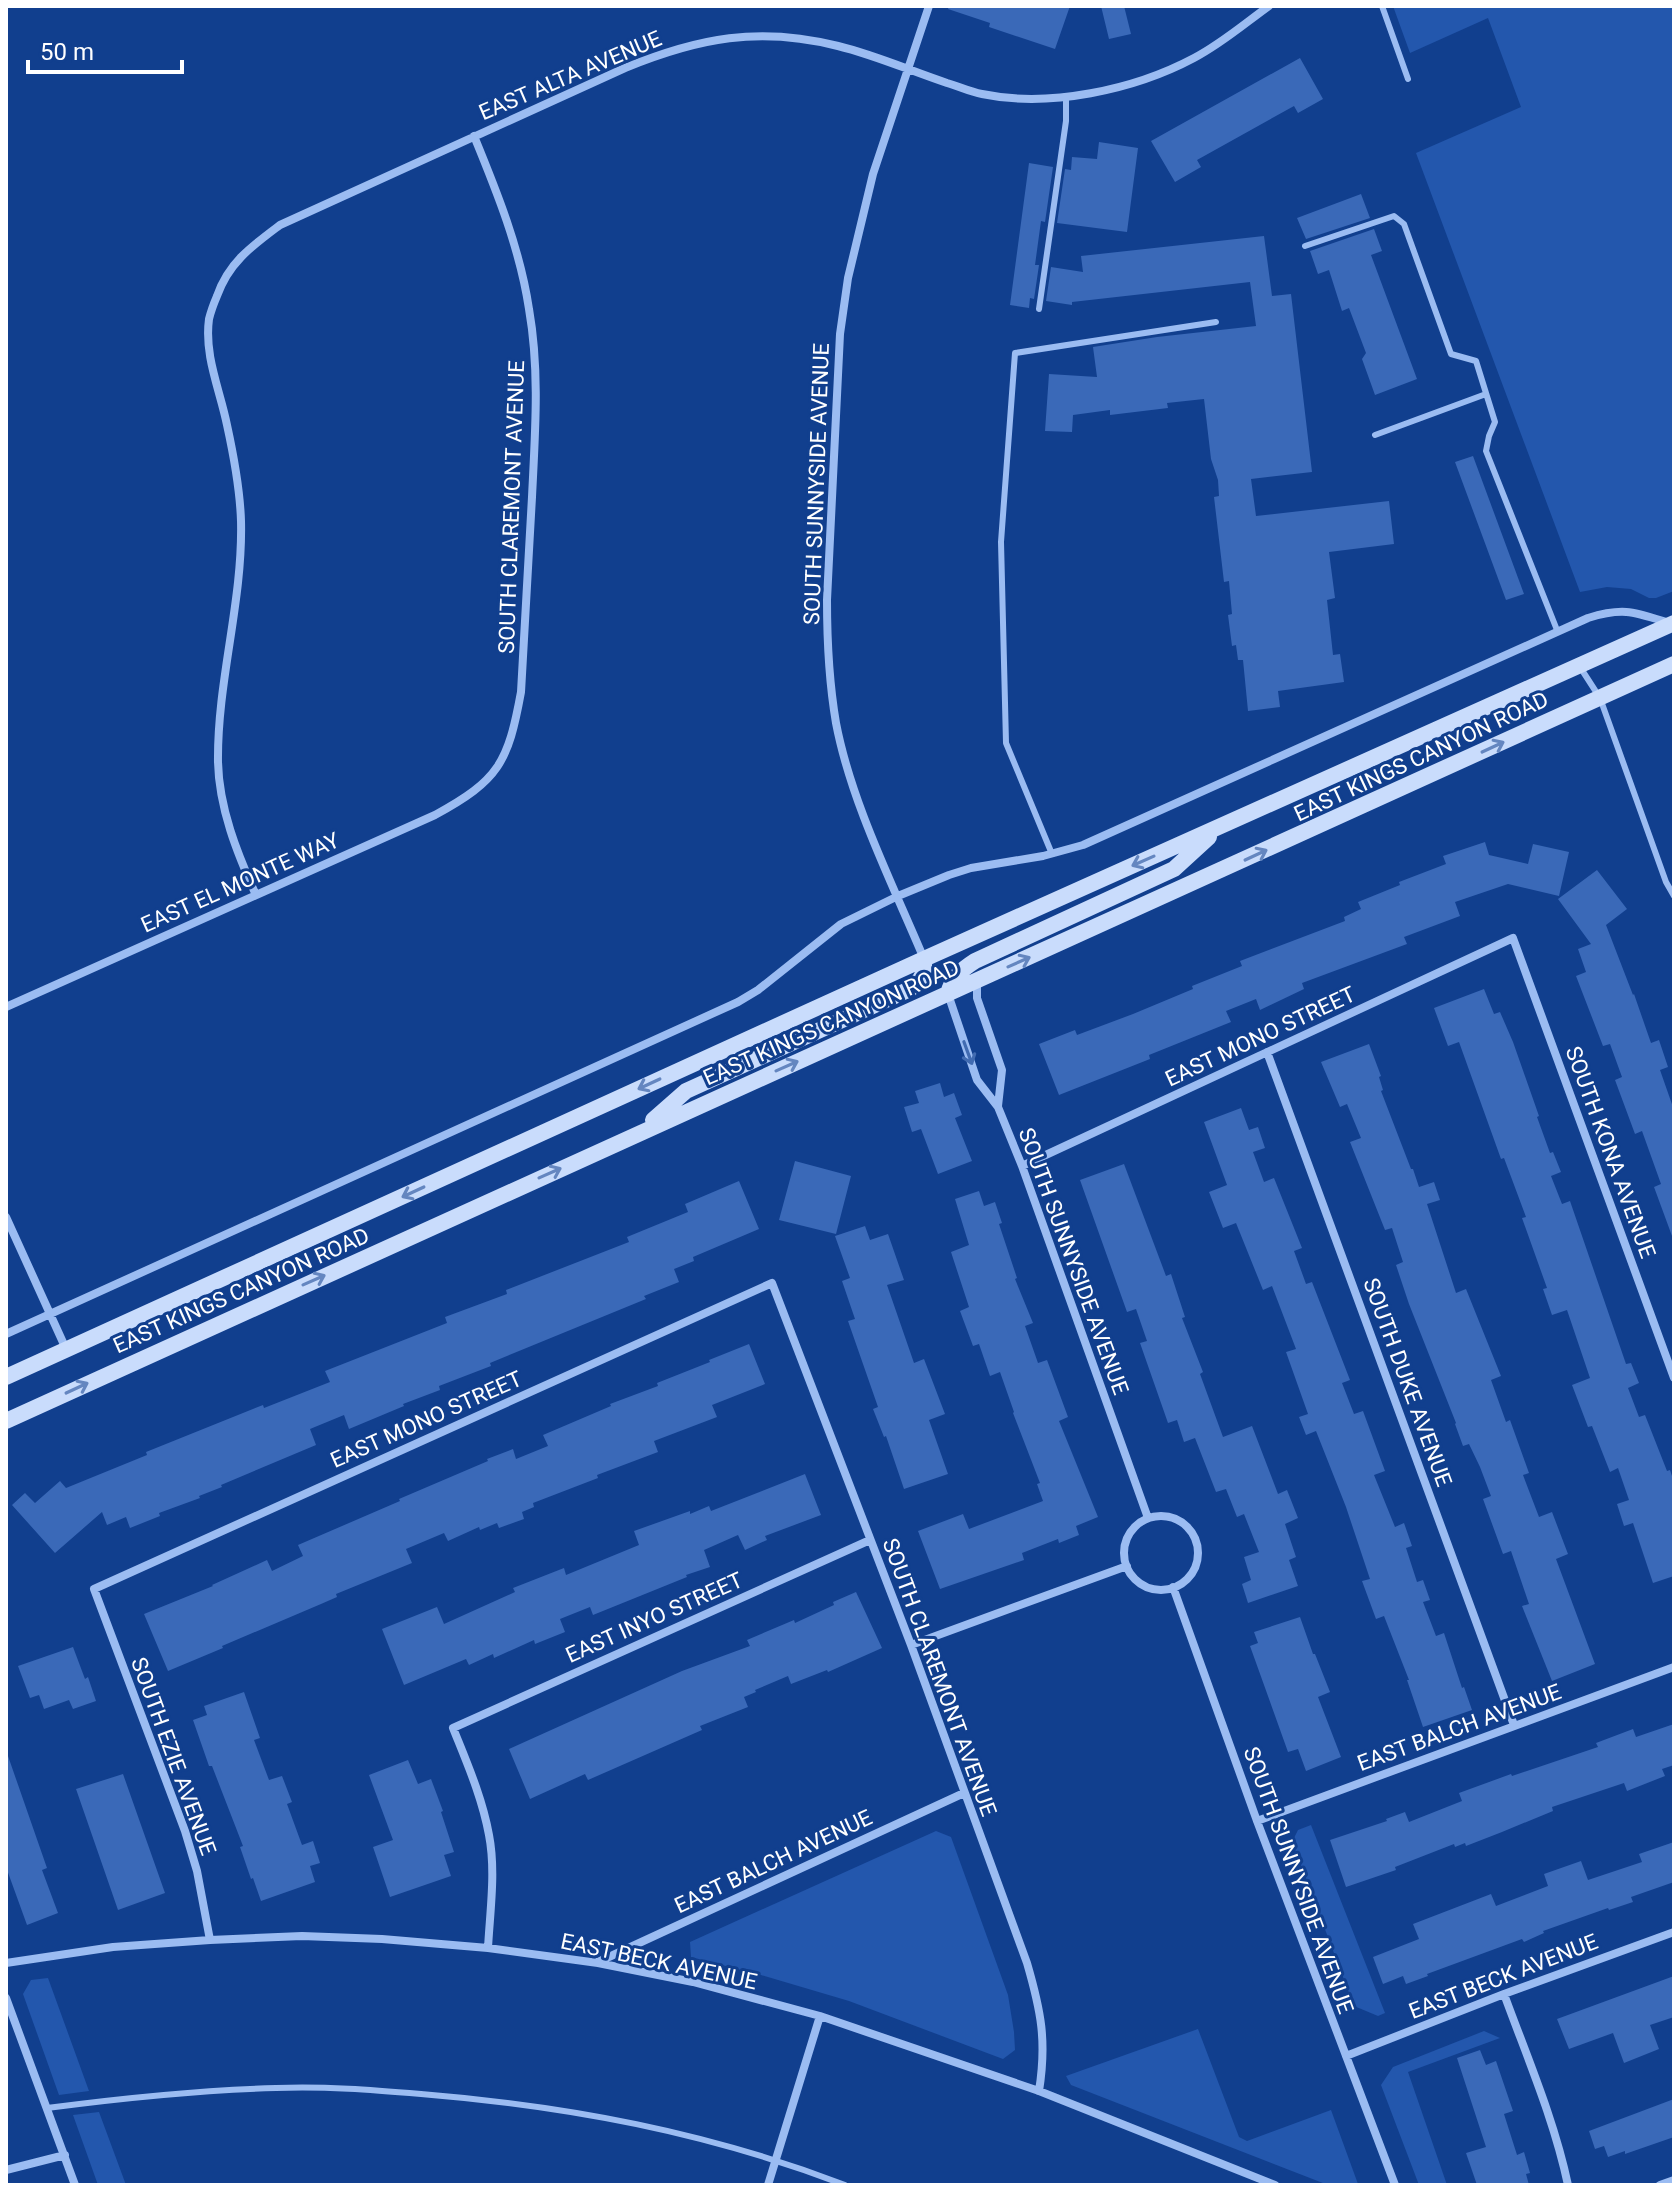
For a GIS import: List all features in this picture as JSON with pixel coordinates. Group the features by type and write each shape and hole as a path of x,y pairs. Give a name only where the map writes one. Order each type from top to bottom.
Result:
{"main road":[{"name":"EAST KINGS CANYON ROAD","path":"6,1377 924,959 1673,623"},
{"name":"EAST KINGS CANYON ROAD","path":"6,1421 1674,664"},
{"path":"948,994 955,977 975,961 1174,869 1221,827"},
{"path":"641,1131 686,1091 910,989 925,972 924,959"}],"street":[{"name":"SOUTH SUNNYSIDE AVENUE","path":"924,959 849,773 837,725 827,644 827,600 840,334 848,278 873,174 929,6"},
{"name":"EAST ALTA AVENUE","path":"256,895 232,835 218,764 219,722 240,563 241,521 236,471 208,347 209,317 223,279 247,249 280,225 658,54 692,44 764,36 801,39 839,46 982,94 1022,98 1066,96 1134,83 1165,71 1220,42 1269,6"},
{"name":"SOUTH CLAREMONT AVENUE","path":"474,136 500,199 516,253 529,308 536,362 536,421 521,692 514,730 504,758 484,783"},
{"name":"EAST KINGS CANYON ROAD","path":"6,1334 738,1002 758,990 841,924 898,896 971,868 1052,854 1083,845 1588,618 1611,611 1634,612 1673,623"},
{"name":"EAST EL MONTE WAY","path":"6,1007 435,815 463,800 484,783"},
{"name":"EAST MONO STREET","path":"1022,1166 1513,938"},
{"name":"SOUTH KONA AVENUE","path":"1513,938 1674,1378"},
{"name":"SOUTH SUNNYSIDE AVENUE","path":"977,981 977,998 1002,1070 998,1107"},
{"name":"SOUTH SUNNYSIDE AVENUE","path":"948,994 977,1080 998,1107 1022,1166 1148,1518"},
{"name":"SOUTH DUKE AVENUE","path":"1267,1052 1514,1725"},
{"path":"6,1217 67,1350"},
{"name":"SOUTH CLAREMONT AVENUE","path":"772,1283 911,1645 1027,1963 1040,2008 1044,2043 1039,2091"},
{"name":"EAST MONO STREET","path":"94,1589 772,1283"},
{"path":"1163,1516 1175,1519 1194,1536 1197,1560 1184,1581 1173,1587 1150,1588 1139,1582 1127,1566 1124,1546 1129,1534 1137,1524 1148,1518 1163,1516"},
{"name":"EAST INYO STREET","path":"488,1948 492,1880 490,1838 480,1797 453,1728 870,1540"},
{"path":"911,1645 1127,1566"},
{"name":"SOUTH SUNNYSIDE AVENUE","path":"1173,1587 1257,1821 1395,2185"},
{"name":"SOUTH EZIE AVENUE","path":"94,1589 185,1831 197,1871 210,1940"},
{"name":"EAST BALCH AVENUE","path":"1257,1821 1674,1667"},
{"name":"EAST BALCH AVENUE","path":"598,1963 964,1793"},
{"name":"EAST BECK AVENUE","path":"1346,2056 1674,1932"},
{"name":"EAST BECK AVENUE","path":"6,1963 113,1947 302,1936 488,1948 598,1963 693,1982 820,2016 1039,2091 1275,2185"},
{"path":"1504,1994 1548,2111 1568,2185"},
{"path":"6,1998 75,2185"},
{"path":"768,2185 820,2016"},
{"path":"6,2170 65,2155"},
{"path":"1660,2185 1674,2180"}],"lane":[{"path":"1382,6 1408,79"},
{"path":"1039,309 1066,121 1066,96"},
{"path":"1305,246 1394,216 1404,224 1451,354 1476,361 1495,422 1486,451 1557,630"},
{"path":"1052,854 1006,743 1001,542 1015,353 1216,322"},
{"path":"1375,435 1486,394"},
{"path":"1580,665 1600,698 1666,882 1674,896"},
{"path":"47,2108 126,2098 278,2088 350,2089 482,2099 574,2111 662,2129 777,2159 845,2185"}],"shaded area":[{"path":"1393,6 1674,6 1674,591 1656,598 1631,589 1607,587 1580,592 1416,153 1521,107 1488,18 1410,53"},
{"path":"1311,1825 1385,2013 1378,2016 1354,2006 1292,1842 1298,1830"},
{"path":"936,1831 951,1837 1008,1995 1015,2050 1003,2059 849,2001 691,1957 690,1942"},
{"path":"48,1978 89,2091 59,2095 23,1994 31,1980"},
{"path":"1198,2029 1239,2137 1247,2141 1331,2110 1358,2184 1328,2185 1071,2085 1066,2076"},
{"path":"1484,2031 1500,2038 1408,2072 1447,2185 1419,2185 1381,2085 1393,2067"},
{"path":"99,2112 126,2185 98,2185 73,2115"}],"building":[{"path":"949,6 1070,6 1055,49 989,27 990,23 948,9"},
{"path":"1101,6 1124,6 1131,34 1109,39"},
{"path":"1300,58 1323,99 1298,113 1294,106 1197,160 1201,167 1175,182 1151,141"},
{"path":"1099,142 1138,148 1127,232 1057,223 1065,169 1071,170 1072,157 1097,159"},
{"path":"1029,163 1053,167 1045,222 1041,221 1034,299 1030,298 1029,308 1010,305"},
{"path":"1361,194 1370,218 1306,239 1297,218"},
{"path":"1374,229 1382,251 1371,255 1417,379 1375,395 1362,359 1366,353 1349,308 1342,311 1329,270 1318,274 1310,251"},
{"path":"1264,236 1272,296 1291,294 1312,472 1251,479 1256,516 1389,501 1394,544 1329,552 1335,598 1327,600 1333,655 1340,654 1344,682 1278,691 1280,707 1248,711 1243,660 1238,660 1236,645 1232,646 1228,615 1232,614 1229,581 1224,582 1214,497 1219,496 1218,480 1211,459 1204,399 1167,403 1168,408 1110,415 1110,410 1073,415 1072,432 1045,431 1049,374 1097,377 1093,347 1256,326 1250,282 1072,302 1072,305 1046,301 1051,267 1083,272 1081,256"},
{"path":"1473,456 1524,594 1506,600 1455,462"},
{"path":"1485,842 1489,855 1528,864 1533,844 1569,852 1559,896 1508,884 1455,902 1460,916 1404,937 1407,944 1302,983 1304,989 1260,1010 1256,999 1226,1011 1231,1022 1149,1055 1150,1059 1059,1095 1039,1044 1075,1030 1077,1035 1133,1014 1242,966 1240,961 1345,921 1344,917 1361,909 1358,902 1446,864 1443,856"},
{"path":"1597,870 1627,909 1606,925 1651,1043 1659,1040 1668,1067 1660,1070 1674,1110 1672,1236 1654,1187 1661,1184 1642,1131 1635,1134 1615,1080 1622,1077 1610,1044 1603,1046 1576,976 1586,972 1578,949 1591,944 1558,899"},
{"path":"1484,989 1494,1014 1500,1012 1513,1042 1550,1153 1553,1152 1561,1172 1551,1176 1562,1204 1570,1201 1626,1364 1631,1363 1639,1383 1628,1388 1639,1417 1645,1415 1674,1482 1674,1576 1653,1583 1633,1523 1624,1526 1617,1504 1629,1500 1618,1468 1610,1472 1572,1385 1590,1378 1567,1310 1552,1315 1543,1289 1547,1288 1522,1218 1526,1217 1504,1158 1501,1159 1459,1042 1448,1046 1434,1008"},
{"path":"1369,1044 1381,1076 1381,1091 1419,1187 1434,1182 1440,1200 1427,1204 1456,1293 1466,1289 1501,1376 1491,1380 1506,1422 1510,1420 1529,1473 1523,1475 1539,1517 1552,1512 1568,1554 1556,1559 1595,1664 1552,1681 1522,1606 1529,1604 1511,1551 1503,1554 1483,1499 1491,1496 1480,1467 1469,1444 1463,1446 1409,1304 1396,1265 1403,1262 1392,1228 1385,1230 1350,1142 1361,1138 1347,1104 1340,1107 1321,1062"},
{"path":"940,1083 944,1097 954,1093 962,1115 955,1118 972,1161 938,1174 921,1129 912,1132 904,1107 919,1103 915,1091"},
{"path":"1241,1108 1249,1130 1258,1127 1265,1148 1253,1152 1264,1182 1274,1178 1302,1248 1294,1251 1306,1284 1312,1282 1350,1380 1342,1383 1354,1414 1363,1411 1385,1471 1374,1475 1395,1527 1404,1523 1412,1546 1406,1548 1417,1582 1423,1580 1430,1600 1423,1602 1436,1636 1444,1633 1472,1710 1423,1727 1384,1616 1376,1619 1362,1581 1370,1579 1316,1431 1306,1435 1299,1417 1308,1414 1286,1352 1296,1349 1272,1286 1263,1290 1236,1223 1223,1228 1209,1192 1227,1185 1204,1122"},
{"path":"795,1161 851,1176 836,1234 779,1220"},
{"path":"1124,1164 1166,1276 1171,1274 1185,1317 1182,1318 1223,1437 1252,1426 1278,1494 1287,1490 1298,1518 1285,1524 1296,1557 1289,1560 1298,1586 1248,1603 1242,1584 1251,1580 1244,1557 1259,1552 1244,1514 1237,1517 1226,1489 1216,1492 1195,1438 1184,1442 1177,1420 1168,1423 1140,1343 1147,1341 1136,1309 1127,1312 1080,1180"},
{"path":"739,1181 759,1229 693,1257 694,1261 674,1269 679,1282 644,1296 646,1299 490,1363 491,1366 439,1386 440,1390 349,1429 344,1415 310,1429 316,1445 221,1485 200,1498 159,1513 160,1516 130,1528 126,1517 107,1525 102,1512 55,1553 12,1505 25,1493 35,1503 60,1481 66,1488 263,1405 264,1408 330,1382 325,1371 447,1323 445,1317 507,1294 506,1290 629,1242 627,1237 688,1212 685,1204"},
{"path":"979,1191 984,1206 995,1202 1015,1279 1033,1323 1025,1326 1038,1363 1047,1360 1068,1417 1059,1421 1098,1517 1076,1526 1079,1535 1059,1543 1058,1539 1022,1553 1024,1560 940,1589 918,1531 963,1514 969,1529 1043,1501 1037,1484 1040,1483 1000,1372 990,1376 979,1344 973,1346 960,1311 969,1307 951,1252 969,1245 955,1199"},
{"path":"865,1226 870,1240 888,1234 904,1280 887,1285 914,1363 924,1359 945,1414 929,1420 948,1474 904,1489 873,1409 878,1407 848,1321 855,1319 842,1281 850,1278 835,1236"},
{"path":"749,1344 765,1384 712,1405 717,1417 654,1441 658,1452 533,1503 534,1507 522,1512 524,1519 499,1528 497,1523 480,1530 479,1527 448,1541 444,1533 406,1549 412,1563 336,1594 337,1597 168,1671 144,1614 267,1560 272,1571 303,1556 298,1545 487,1459 513,1449 516,1459 548,1446 543,1435"},
{"path":"805,1474 821,1515 765,1536 767,1540 745,1550 738,1535 704,1550 710,1567 593,1615 590,1607 560,1619 565,1632 535,1644 534,1640 494,1658 493,1654 469,1665 466,1659 404,1685 382,1629 437,1607 444,1624 515,1592 513,1588 564,1568 566,1575 639,1545 634,1531 709,1506 711,1511"},
{"path":"856,1592 882,1648 828,1672 791,1684 788,1676 755,1690 744,1697 748,1707 700,1726 702,1730 588,1780 585,1774 530,1799 509,1749 682,1671 750,1646 747,1640 794,1620 795,1623"},
{"path":"1300,1617 1330,1692 1318,1697 1341,1757 1306,1771 1298,1749 1288,1752 1250,1646 1258,1643 1254,1632"},
{"path":"73,1647 96,1701 73,1709 69,1700 44,1709 39,1695 30,1698 18,1666"},
{"path":"244,1692 260,1738 254,1740 269,1780 282,1776 292,1802 287,1804 302,1845 313,1841 320,1863 310,1866 315,1882 261,1901 240,1847 243,1846 193,1720 207,1715 204,1706"},
{"path":"1674,1724 1674,1765 1662,1769 1665,1776 1627,1791 1624,1783 1552,1807 1553,1811 1466,1846 1465,1843 1455,1847 1454,1844 1395,1867 1396,1870 1346,1887 1330,1840 1405,1812 1409,1822 1462,1801 1459,1793 1598,1747 1596,1743 1633,1729 1636,1737"},
{"path":"8,1756 47,1868 42,1870 58,1913 27,1925 6,1867"},
{"path":"408,1760 418,1784 431,1779 443,1811 454,1852 444,1855 451,1876 390,1897 373,1847 393,1840 369,1775"},
{"path":"123,1774 165,1893 118,1910 76,1789"},
{"path":"1674,1842 1674,1882 1631,1897 1633,1902 1543,1931 1524,1942 1522,1939 1406,1984 1403,1976 1383,1984 1373,1957 1419,1939 1413,1924 1491,1894 1496,1906 1548,1886 1544,1874 1581,1861 1588,1880 1642,1862 1639,1854"},
{"path":"1674,1976 1674,2017 1650,2025 1659,2049 1624,2063 1613,2033 1569,2049 1557,2019"},
{"path":"1480,2050 1486,2065 1496,2061 1513,2111 1504,2114 1517,2155 1524,2152 1530,2173 1526,2174 1529,2185 1477,2185 1466,2153 1486,2147 1457,2058"},
{"path":"1674,2099 1674,2137 1608,2157 1604,2146 1595,2149 1589,2131"}]}
